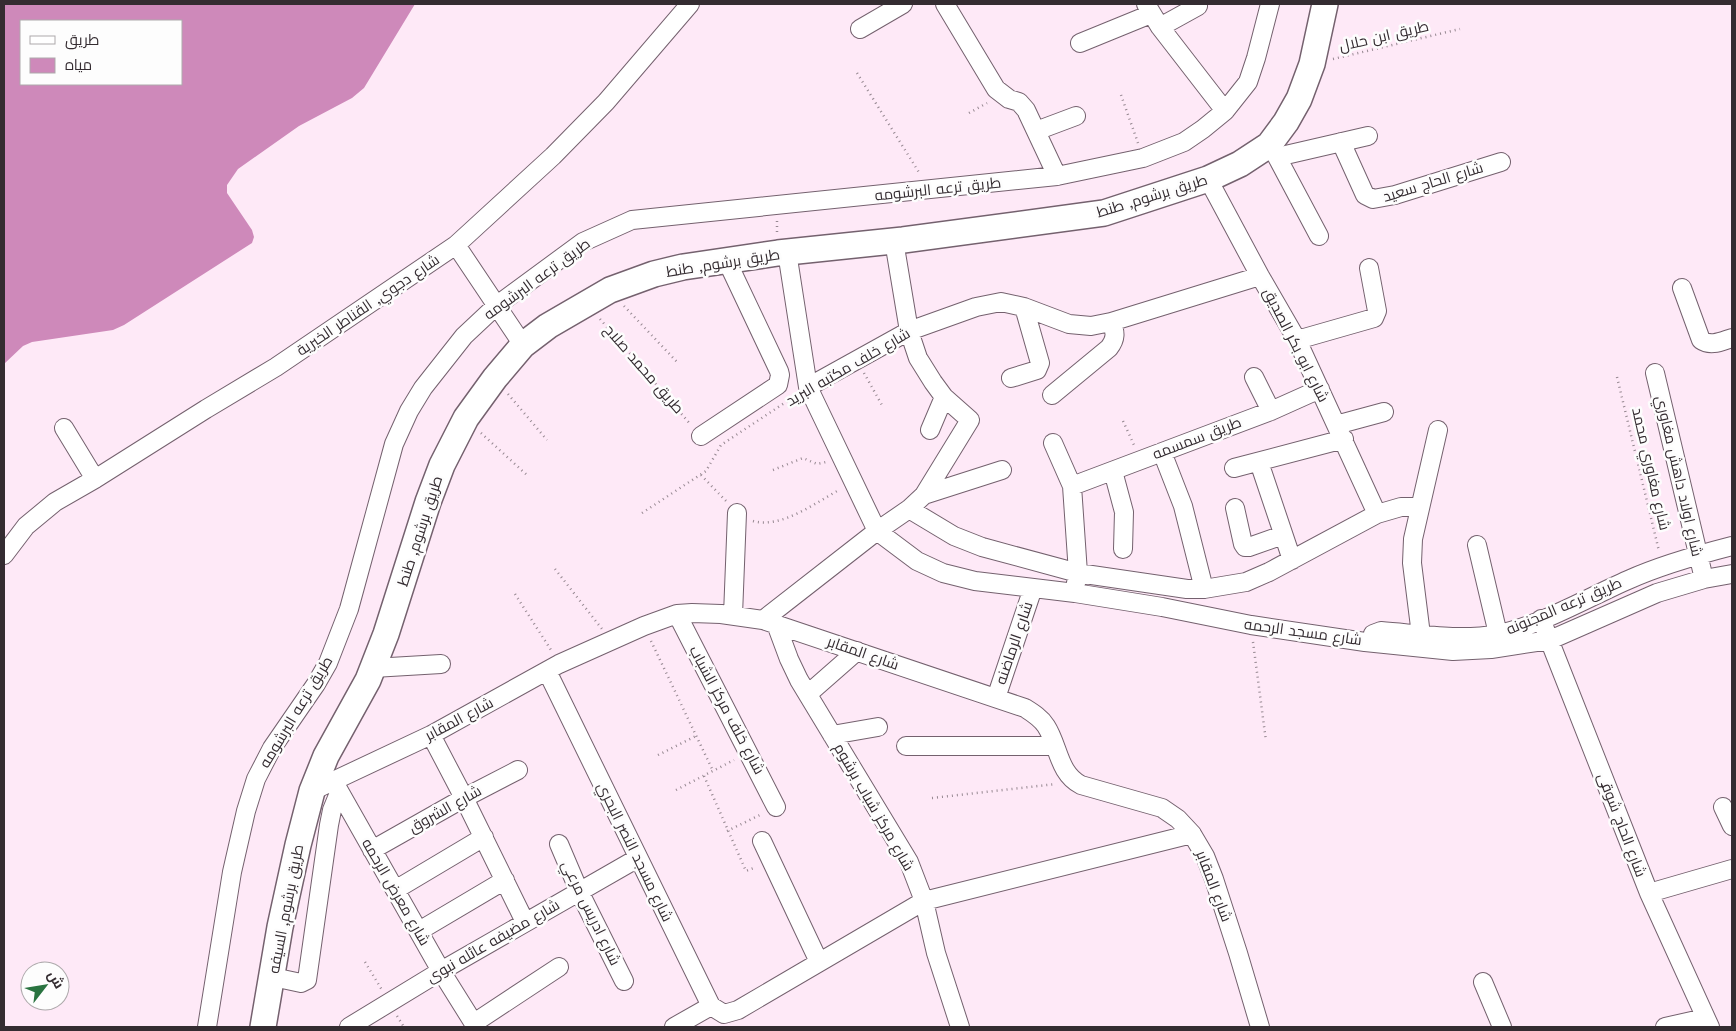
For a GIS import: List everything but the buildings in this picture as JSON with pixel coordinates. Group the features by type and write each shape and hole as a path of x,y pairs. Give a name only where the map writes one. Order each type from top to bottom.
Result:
{"main road":[{"name":"طريق برشوم, طنط","path":"328,789 326,756 373,668 442,465 466,418 494,378 523,345 548,326 586,303 610,290 654,274 683,267 783,252 894,241 1104,213 1208,179 1273,151 1299,99 1312,64 1324,4"},
{"name":"طريق برشوم, السيفه","path":"263,1027 280,927 296,854 328,789"}],"street":[{"name":"شارع دجوي, القناطر الخيرية","path":"7,545 55,502 95,480 310,345 456,244 553,156 606,102 690,4"},
{"path":"860,29 903,4"},
{"path":"945,4 996,89 1002,95 1023,105 1057,176"},
{"name":"طريق ترعه البرشومه","path":"207,1027 232,872 246,810 256,779 272,748 316,684 328,663 349,609 394,444 409,411 423,388 464,336 496,306 583,242 632,220 776,207 1057,176 1144,158 1184,142 1204,129 1225,111 1248,82 1270,4"},
{"path":"1080,43 1152,15 1198,6"},
{"path":"1152,15 1225,111"},
{"path":"1036,131 1076,116"},
{"path":"1319,236 1273,151 1341,142 1368,136"},
{"name":"شارع الحاج سعيد","path":"1341,142 1365,195 1373,200 1501,162"},
{"name":"شارع ابو بكر الصديق","path":"1208,179 1297,340 1377,514"},
{"path":"769,622 877,531 909,509 924,495 970,419 944,397 925,370 913,344 894,241"},
{"path":"456,244 523,345"},
{"path":"783,252 808,387 877,531"},
{"path":"701,436 778,385 780,381 779,371 726,260"},
{"path":"1297,340 1374,318 1377,311 1368,268"},
{"name":"شارع خلف مكتبه البريد","path":"808,387 909,330 976,307 1001,302 1024,307 1069,324 1091,326 1112,322 1260,276"},
{"path":"1682,288 1700,340 1713,344 1732,338"},
{"path":"1011,378 1036,370 1040,363 1024,307"},
{"path":"1052,395 1109,348 1113,343 1115,333 1112,322"},
{"name":"شارع اولاد داهش مغاوري","path":"1655,373 1704,579"},
{"path":"1254,377 1271,411"},
{"name":"طريق سمسمه","path":"1072,486 1271,411 1320,389"},
{"path":"930,430 944,397"},
{"path":"1234,468 1259,462 1340,432 1384,412"},
{"path":"64,428 95,480"},
{"path":"1421,634 1412,563 1413,539 1438,430"},
{"path":"1053,443 1072,486 1078,573 1075,593"},
{"path":"1162,452 1183,506 1204,589"},
{"path":"1259,462 1292,560"},
{"path":"924,495 1002,470"},
{"path":"1113,471 1124,512 1123,549"},
{"path":"909,509 954,536 982,547 1078,573 1187,590 1246,582 1269,572 1377,514 1401,507 1419,507"},
{"path":"1235,508 1245,547 1283,535"},
{"path":"732,615 737,513"},
{"name":"شارع مسجد الرحمه","path":"877,531 917,561 943,573 976,581 1075,593 1178,610 1251,625 1365,642 1454,644 1491,649 1550,640 1657,593 1704,579 1732,574"},
{"path":"1478,545 1498,634"},
{"name":"طريق ترعه المجنونه","path":"1365,642 1376,632 1381,631 1421,634 1454,644 1498,634 1541,619 1630,579 1698,554 1732,546"},
{"name":"شارع الرماضنه","path":"996,698 1033,588"},
{"name":"شارع المقابر","path":"328,789 553,668 610,640 644,626 676,614 702,613 732,615 769,622 1025,708 1036,715 1045,725 1062,766 1075,782 1162,808 1178,819 1192,834 1205,856 1238,953 1260,1027"},
{"name":"شارع خلف مركز الشباب","path":"676,614 776,807"},
{"name":"شارع الحاج شوقى","path":"1541,619 1649,893 1707,1023"},
{"name":"شارع مركز شباب برشوم","path":"769,622 808,694 909,862 924,902 936,953 960,1027"},
{"path":"808,694 857,651"},
{"path":"373,668 441,664"},
{"name":"شارع مسجد النصر البحري","path":"553,668 638,858 711,1006"},
{"path":"832,735 878,727"},
{"path":"431,735 525,922"},
{"path":"906,746 1054,746"},
{"name":"شارع الشروق","path":"372,850 518,770"},
{"path":"273,977 301,983 307,980 332,810 328,789"},
{"name":"شارع معرض الرحمه","path":"328,789 372,850 475,1025"},
{"path":"1723,807 1732,826"},
{"path":"685,1025 711,1006 724,1014 738,1010 924,902 1192,834"},
{"path":"395,890 484,838"},
{"path":"762,841 819,962"},
{"name":"شارع ادريس مرعي","path":"559,844 579,891 624,981"},
{"name":"شارع مضيفه عائله نبوى","path":"350,1027 441,970 638,858"},
{"path":"1649,893 1732,869"},
{"path":"419,931 505,880"},
{"path":"475,1025 560,967"},
{"path":"1483,982 1502,1027"},
{"path":"1666,1027 1707,1023"}],"path":[{"name":"طريق ابن حلال","path":"1312,64 1460,29"},
{"path":"857,73 930,190"},
{"path":"970,113 1002,95"},
{"path":"1120,95 1144,158"},
{"path":"776,207 783,252"},
{"path":"610,290 678,363"},
{"name":"طريق محمد صلاح","path":"586,303 716,454"},
{"path":"856,360 883,407"},
{"name":"شارع مغاوري محمد","path":"1617,377 1662,567"},
{"path":"494,378 547,440"},
{"name":"شارع خلف مكتبه البريد","path":"642,513 706,471 721,444 808,387"},
{"path":"466,418 528,476"},
{"path":"1123,421 1141,460"},
{"path":"773,470 803,458 820,464 841,455"},
{"path":"701,475 737,513 747,519 760,523 786,519 854,482"},
{"path":"555,569 610,640"},
{"path":"515,594 553,668"},
{"path":"1251,625 1266,741"},
{"path":"644,626 713,771"},
{"path":"658,755 696,736"},
{"path":"676,790 749,753"},
{"path":"704,776 746,871 771,861"},
{"path":"932,798 1075,782"},
{"path":"727,831 776,807"}],"water":[{"path":"4,4 415,4 364,88 352,98 299,126 238,169 227,185 227,193 252,230 254,237 252,243 124,325 113,330 32,342 23,346 4,364"}]}
